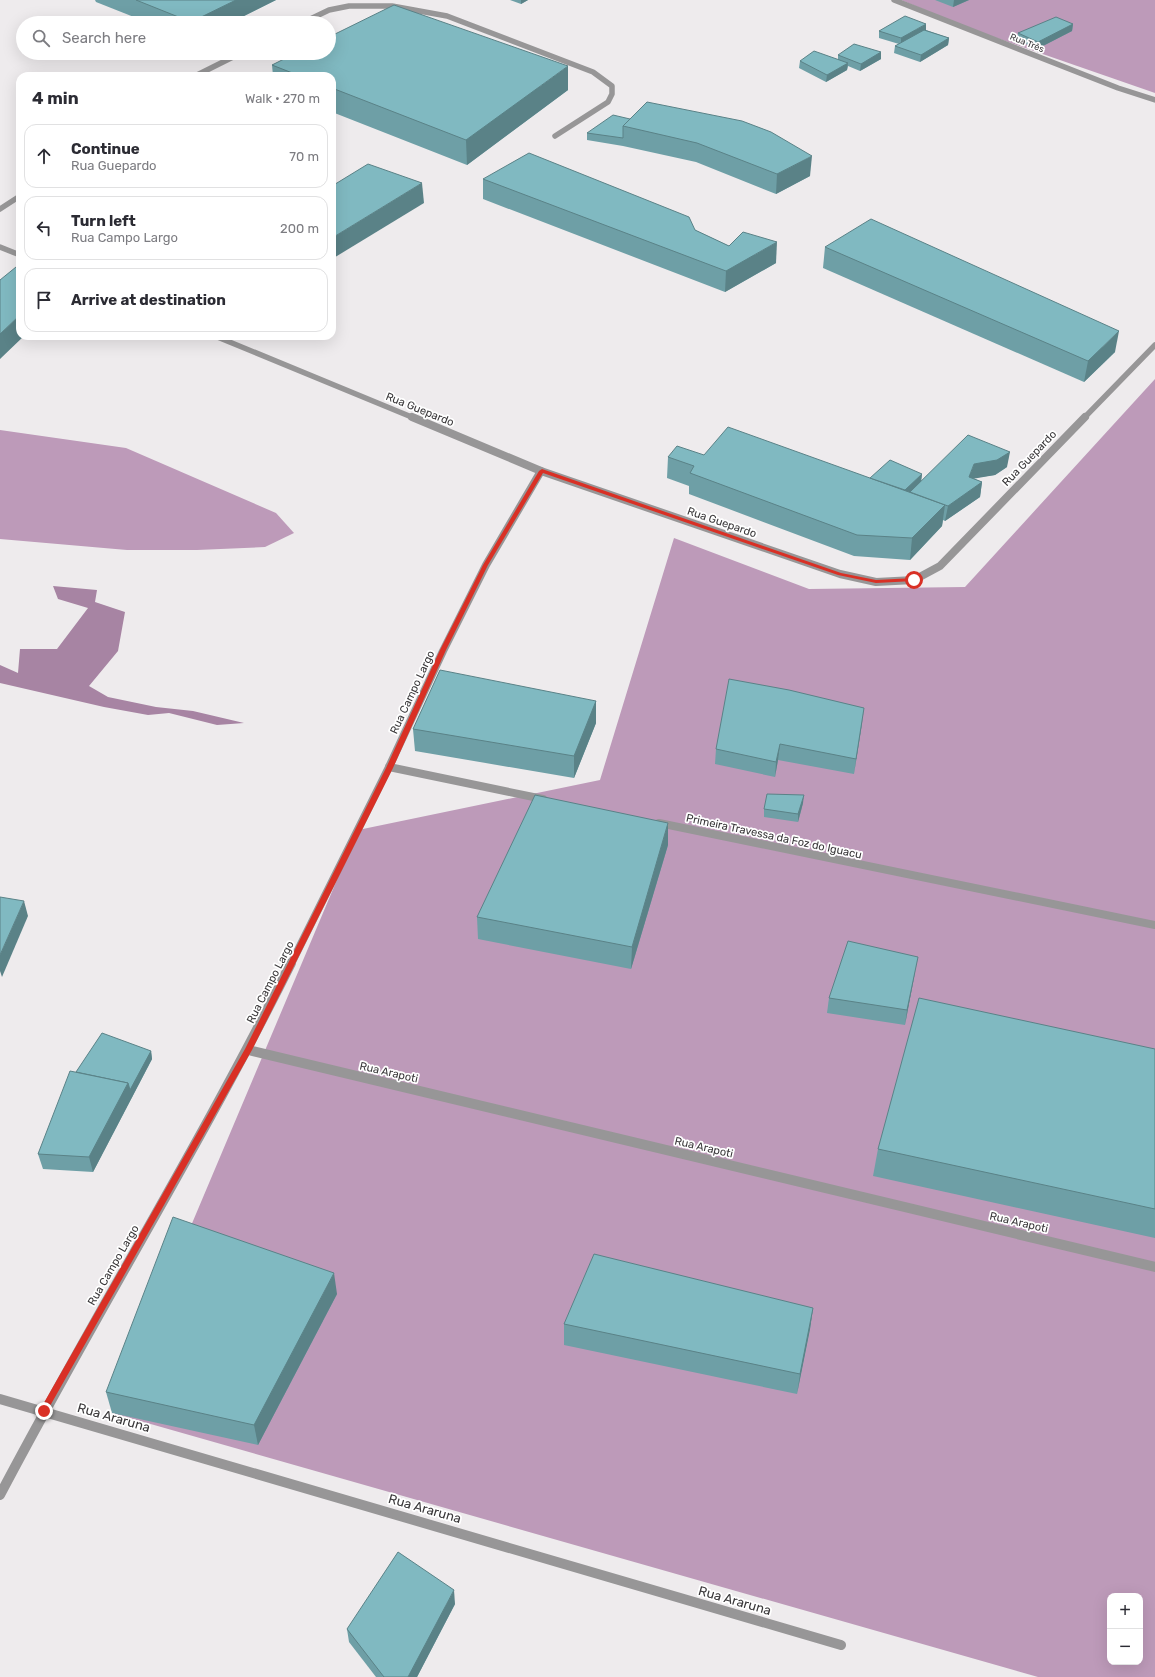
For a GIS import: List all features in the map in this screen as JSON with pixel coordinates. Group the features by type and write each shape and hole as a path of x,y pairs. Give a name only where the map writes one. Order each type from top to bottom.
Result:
{"street":[{"name":"Rua Três","path":"894,0 1118,88 1155,100"},
{"path":"317,16 329,10 349,6 392,6 447,16 592,72 612,86 612,94 608,102 555,136"},
{"path":"202,72 227,60"},
{"path":"0,208 16,198"},
{"path":"0,247 16,253"},
{"name":"Rua Guepardo","path":"225,340 542,471 840,574 876,582 914,580 940,566 1155,345"},
{"name":"Rua Campo Largo","path":"0,1495 44,1411 248,1050 389,768 443,650 486,565 542,471"},
{"path":"389,768 553,801"},
{"name":"Primeira Travessa da Foz do Iguacu","path":"647,821 1155,925"},
{"name":"Rua Arapoti","path":"248,1050 1155,1267"},
{"name":"Rua Araruna","path":"0,1399 841,1645"}],"shaded area":[{"path":"901,0 1155,0 1155,93 968,28"},
{"path":"1155,379 1155,1677 1038,1677 112,1413 358,830 600,780 674,538 809,589 965,587"},
{"path":"0,430 126,448 276,513 294,533 265,547 197,550 127,550 0,539"},
{"path":"53,586 97,590 95,602 125,612 118,651 89,686 108,697 156,707 193,711 244,723 217,725 169,713 148,715 104,707 0,683 0,665 18,673 20,649 57,649 88,608 58,599"}],"building":[{"path":"136,0 236,0 203,16 176,16"},
{"path":"394,5 568,66 466,140 336,90 336,72 290,72 272,65 282,60 336,60 336,34"},
{"path":"905,16 926,24 901,38 879,31"},
{"path":"1056,17 1073,24 1038,42 1018,33"},
{"path":"924,30 949,38 921,55 895,46"},
{"path":"854,44 881,52 861,64 838,55"},
{"path":"814,51 848,63 827,75 800,61"},
{"path":"647,102 742,121 771,132 812,156 777,174 697,143 623,126"},
{"path":"613,115 630,119 623,126 623,138 587,133"},
{"path":"529,153 689,217 695,230 729,246 743,232 777,242 726,271 483,179"},
{"path":"368,164 422,183 336,236 336,184"},
{"path":"871,219 1119,331 1088,361 825,247"},
{"path":"16,267 16,319 0,334 0,280"},
{"path":"728,427 945,505 912,538 857,535 690,473 694,466 668,457 677,446 704,455"},
{"path":"968,435 1010,452 997,460 974,464 969,477 982,482 948,506 910,492"},
{"path":"890,460 922,474 905,490 870,478"},
{"path":"440,670 596,701 574,756 413,729"},
{"path":"729,679 789,690 864,708 856,759 780,744 776,762 716,749"},
{"path":"767,794 804,795 798,814 764,809"},
{"path":"535,795 668,823 632,947 477,917"},
{"path":"0,897 24,901 0,955"},
{"path":"848,941 918,957 907,1010 829,998"},
{"path":"919,998 1155,1049 1155,1209 878,1149"},
{"path":"102,1033 151,1051 130,1090 128,1083 76,1072"},
{"path":"70,1071 128,1083 89,1157 38,1154"},
{"path":"173,1217 334,1273 254,1425 106,1392"},
{"path":"594,1254 813,1308 800,1374 564,1324"},
{"path":"398,1552 454,1590 408,1677 384,1677 347,1629"}],"route":[{"path":"44,1411 248,1050 389,768 443,650 486,565 542,471 840,574 876,582 914,580"}]}
